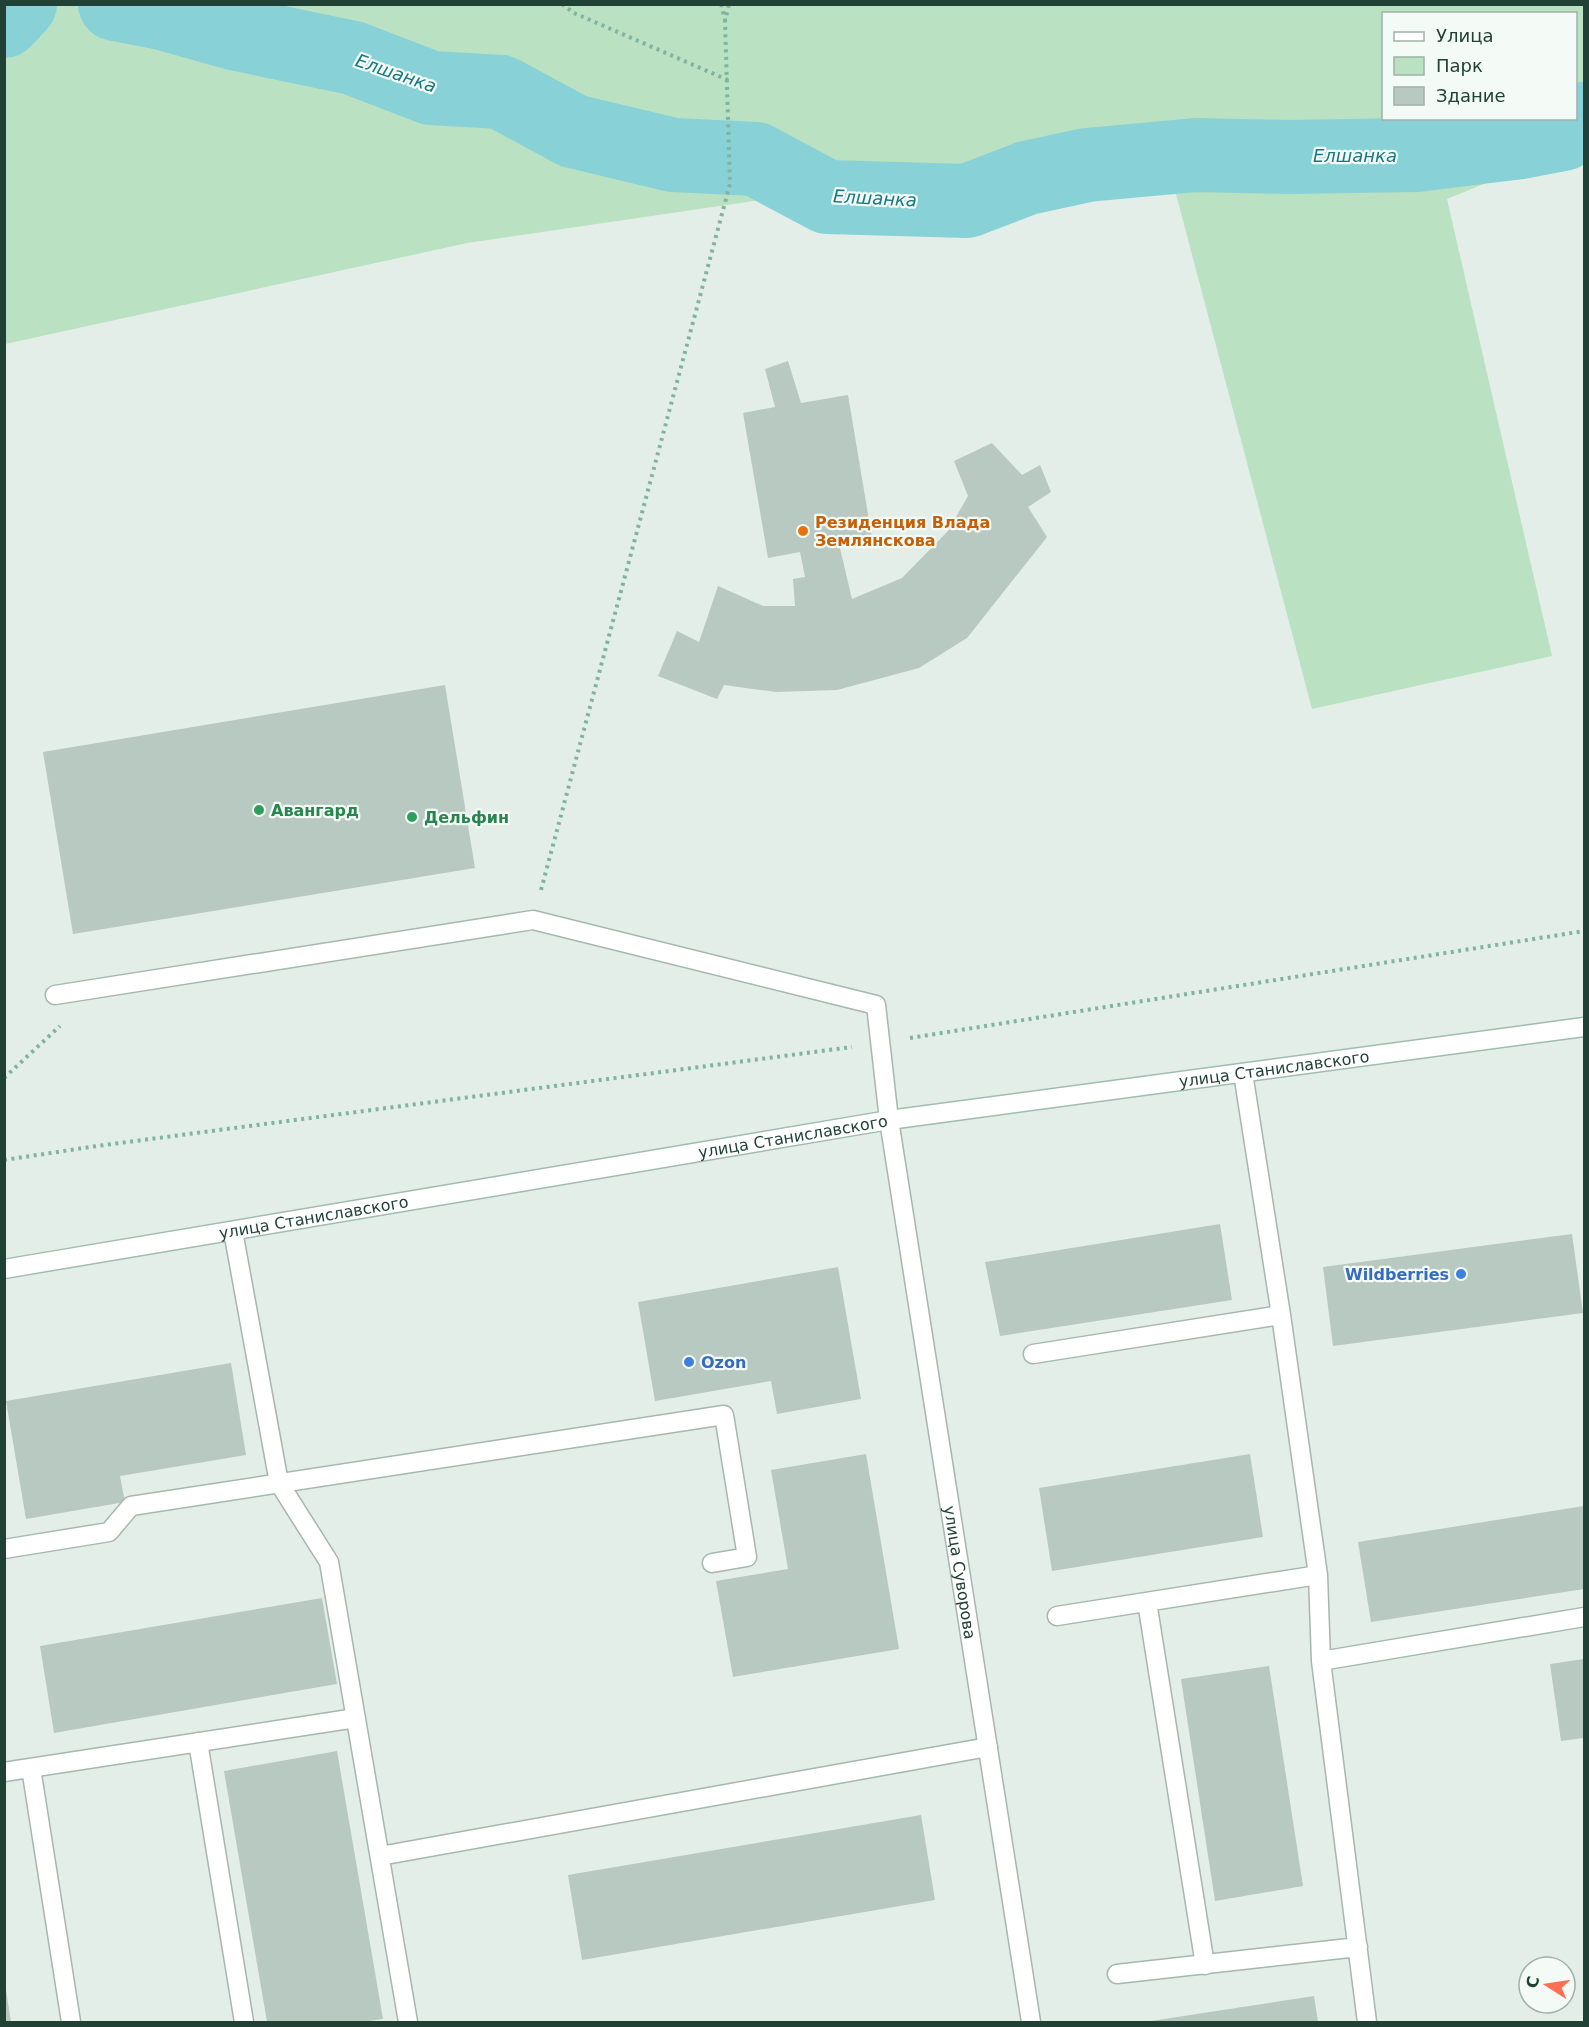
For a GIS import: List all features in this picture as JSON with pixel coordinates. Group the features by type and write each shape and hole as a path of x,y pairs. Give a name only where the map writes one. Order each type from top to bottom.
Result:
{"main road":[{"path":"55,995 533,920"},
{"name":"улица Суворова","path":"533,920 876,1005 889,1120 1031,2022"},
{"name":"улица Станиславского","path":"4,1269 889,1120 1584,1027"},
{"path":"1243,1073 1281,1315 1318,1575 1321,1660 1367,2022"},
{"path":"233,1231 279,1483 329,1562 408,2022"},
{"path":"1033,1354 1281,1315"},
{"path":"4,1549 109,1532 131,1506 724,1415 747,1557 712,1563"},
{"path":"1058,1616 1318,1575"},
{"path":"1147,1602 1205,1965"},
{"path":"1321,1660 1584,1617"},
{"path":"4,1772 356,1718"},
{"path":"198,1742 244,2022"},
{"path":"380,1856 988,1747"},
{"path":"31,1768 71,2022"},
{"path":"1117,1974 1358,1947"}],"path":[{"path":"562,4 574,13 728,80"},
{"path":"721,4 726,21"},
{"path":"533,920 730,184 726,21 729,4"},
{"path":"4,1160 109,1144 881,1043 1584,931"},
{"path":"4,1078 100,988"}],"green space":[{"path":"4,5 1584,5 1584,143 1447,199 1552,656 1312,709 1162,141 467,243 5,344"}],"building":[{"path":"788,361 801,403 848,395 872,538 839,544 852,599 902,578 948,531 968,496 954,461 992,443 1022,475 1040,465 1051,492 1028,507 1047,537 967,638 919,668 837,690 776,692 724,685 717,699 658,676 677,631 699,642 718,586 763,606 795,606 793,579 805,577 800,552 768,558 743,413 775,407 765,369"},
{"name":"Авангард","path":"445,685 475,868 73,934 43,752"},
{"path":"1220,1224 1232,1300 1000,1336 985,1262"},
{"path":"1572,1234 1583,1313 1333,1346 1323,1267"},
{"path":"838,1267 861,1399 777,1414 771,1381 655,1401 638,1302"},
{"path":"231,1363 246,1455 120,1476 125,1502 26,1519 6,1401"},
{"path":"866,1454 899,1649 733,1677 716,1581 788,1569 771,1470"},
{"path":"1250,1454 1263,1537 1052,1571 1039,1488"},
{"path":"1584,1506 1584,1589 1371,1622 1358,1542"},
{"path":"322,1598 337,1684 54,1733 40,1646"},
{"path":"1584,1659 1584,1738 1561,1741 1550,1664"},
{"path":"1269,1666 1303,1886 1215,1901 1181,1679"},
{"path":"337,1751 383,2019 362,2022 267,2022 224,1771"},
{"path":"921,1815 935,1900 582,1960 568,1875"},
{"path":"4,1990 6,1990 11,2022 4,2022"},
{"path":"1314,1996 1318,2022 1151,2022 1151,2021"}],"waterway":[{"name":"Елшанка","path":"4,21 20,4"},
{"name":"Елшанка","path":"115,4 162,13 233,33 353,58 431,88 501,92 573,131 673,155 756,159 827,197 967,201 1027,178 1087,165 1196,155 1288,157 1416,155 1521,142 1563,134 1584,119"}],"place":[{"name":"Резиденция Влада Землянскова","path":"803,531"},
{"name":"Авангард","path":"259,810"},
{"name":"Дельфин","path":"412,817"},
{"name":"Wildberries","path":"1461,1274"},
{"name":"Ozon","path":"689,1362"}]}
